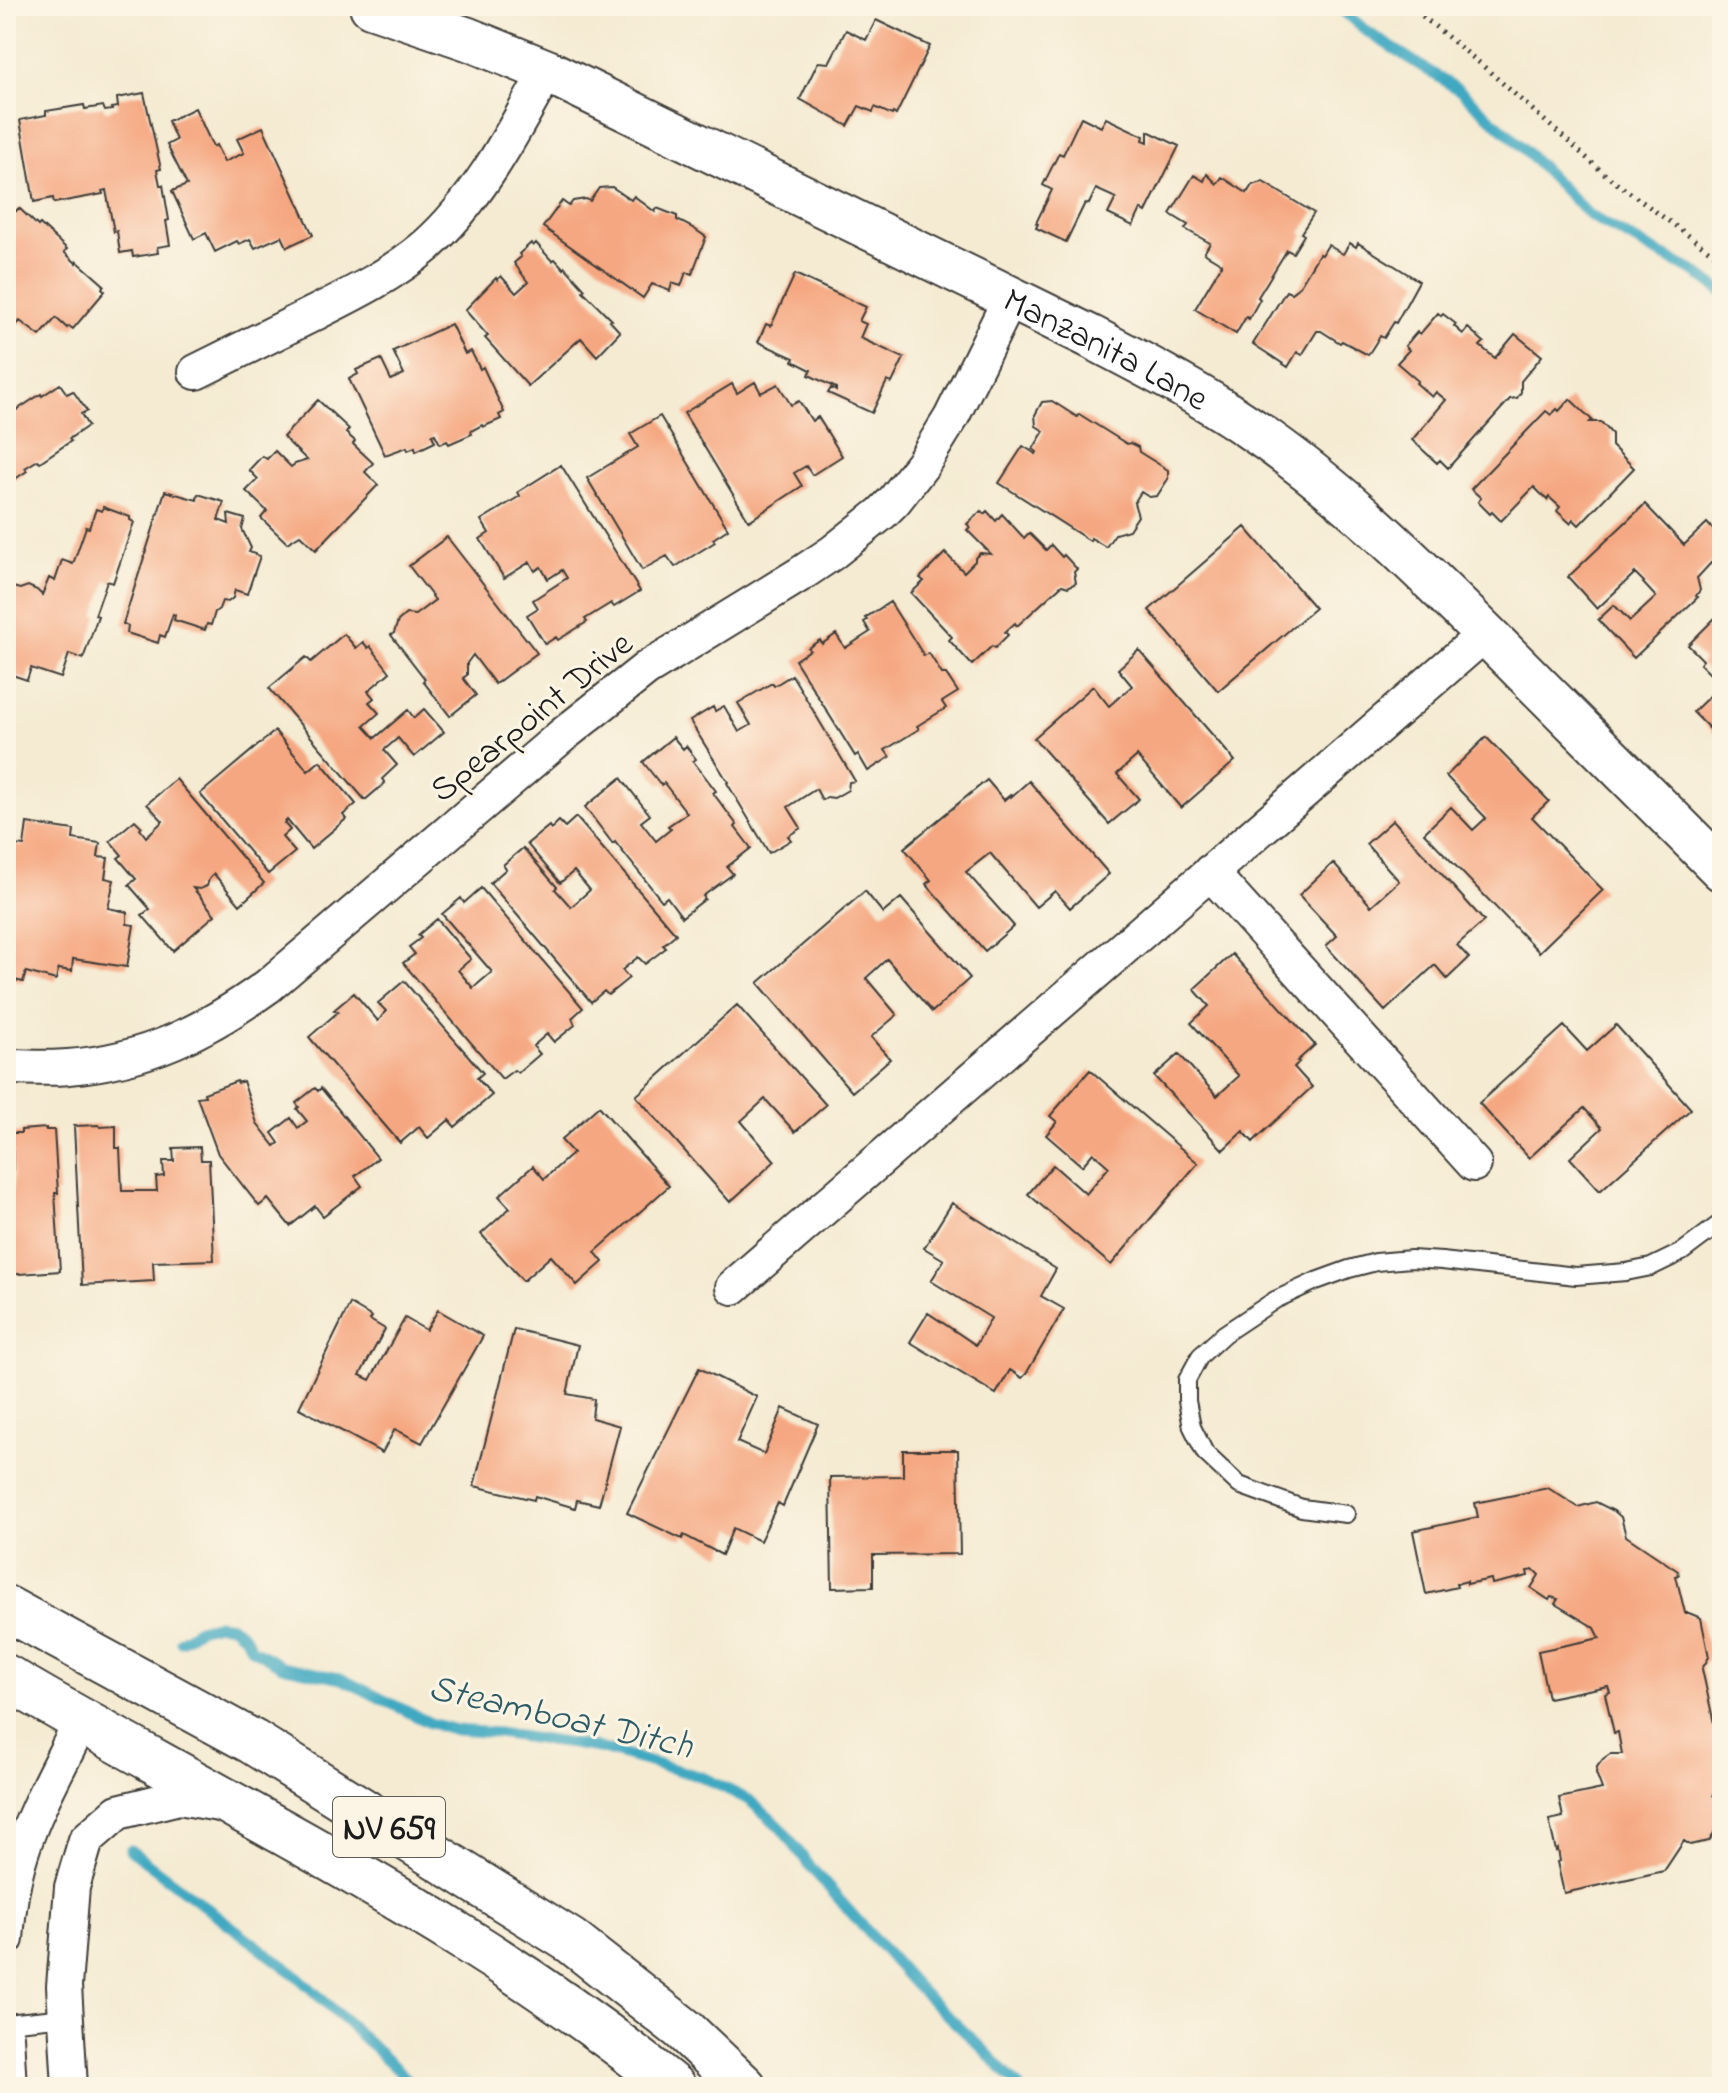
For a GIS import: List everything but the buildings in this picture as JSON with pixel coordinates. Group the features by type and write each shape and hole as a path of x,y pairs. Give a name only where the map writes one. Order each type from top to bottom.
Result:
{"main road":[{"name":"NV 659","path":"6,1608 253,1742 571,1941 683,2029 744,2087"},
{"name":"NV 659","path":"6,1677 429,1917 525,1977 625,2047 673,2087"},
{"path":"81,1722 178,1724 253,1742"}],"street":[{"name":"Manzanita Lane","path":"371,6 468,39 547,71 1167,376 1249,427 1315,476 1374,526 1722,870"},
{"path":"196,372 353,294 399,267 427,245 464,206 514,131 547,71"},
{"name":"Spearpoint Drive","path":"6,1067 67,1068 125,1058 178,1041 231,1013 268,986 564,734 646,669 799,575 882,513 922,465 951,418 1011,297"},
{"path":"733,1287 1485,634"},
{"path":"1210,872 1474,1164"},
{"path":"6,1939 12,1884 30,1826 81,1722"},
{"path":"70,2087 64,1986 72,1887 86,1840 118,1812 179,1797 237,1806"},
{"path":"6,2036 9,2087"}],"lane":[{"path":"1346,1514 1302,1508 1239,1485 1205,1453 1192,1427 1187,1380 1200,1356 1224,1334 1275,1300 1316,1281 1376,1262 1411,1259 1442,1261 1576,1276 1626,1272 1651,1267 1682,1252 1722,1222"},
{"path":"6,2023 66,2017"}],"path":[{"path":"1410,6 1607,176 1722,260"}],"waterway":[{"name":"Steamboat Ditch","path":"1337,6 1369,33 1459,90 1512,137 1589,215 1697,273 1722,292"},
{"name":"Steamboat Ditch","path":"181,1641 198,1629 218,1624 232,1626 246,1638 252,1649 282,1666 342,1679 430,1723 456,1730 599,1748 702,1777 749,1800 780,1827 813,1870 918,1988 1019,2087"},
{"name":"Steamboat Ditch","path":"130,1850 296,1975 416,2087"}]}
